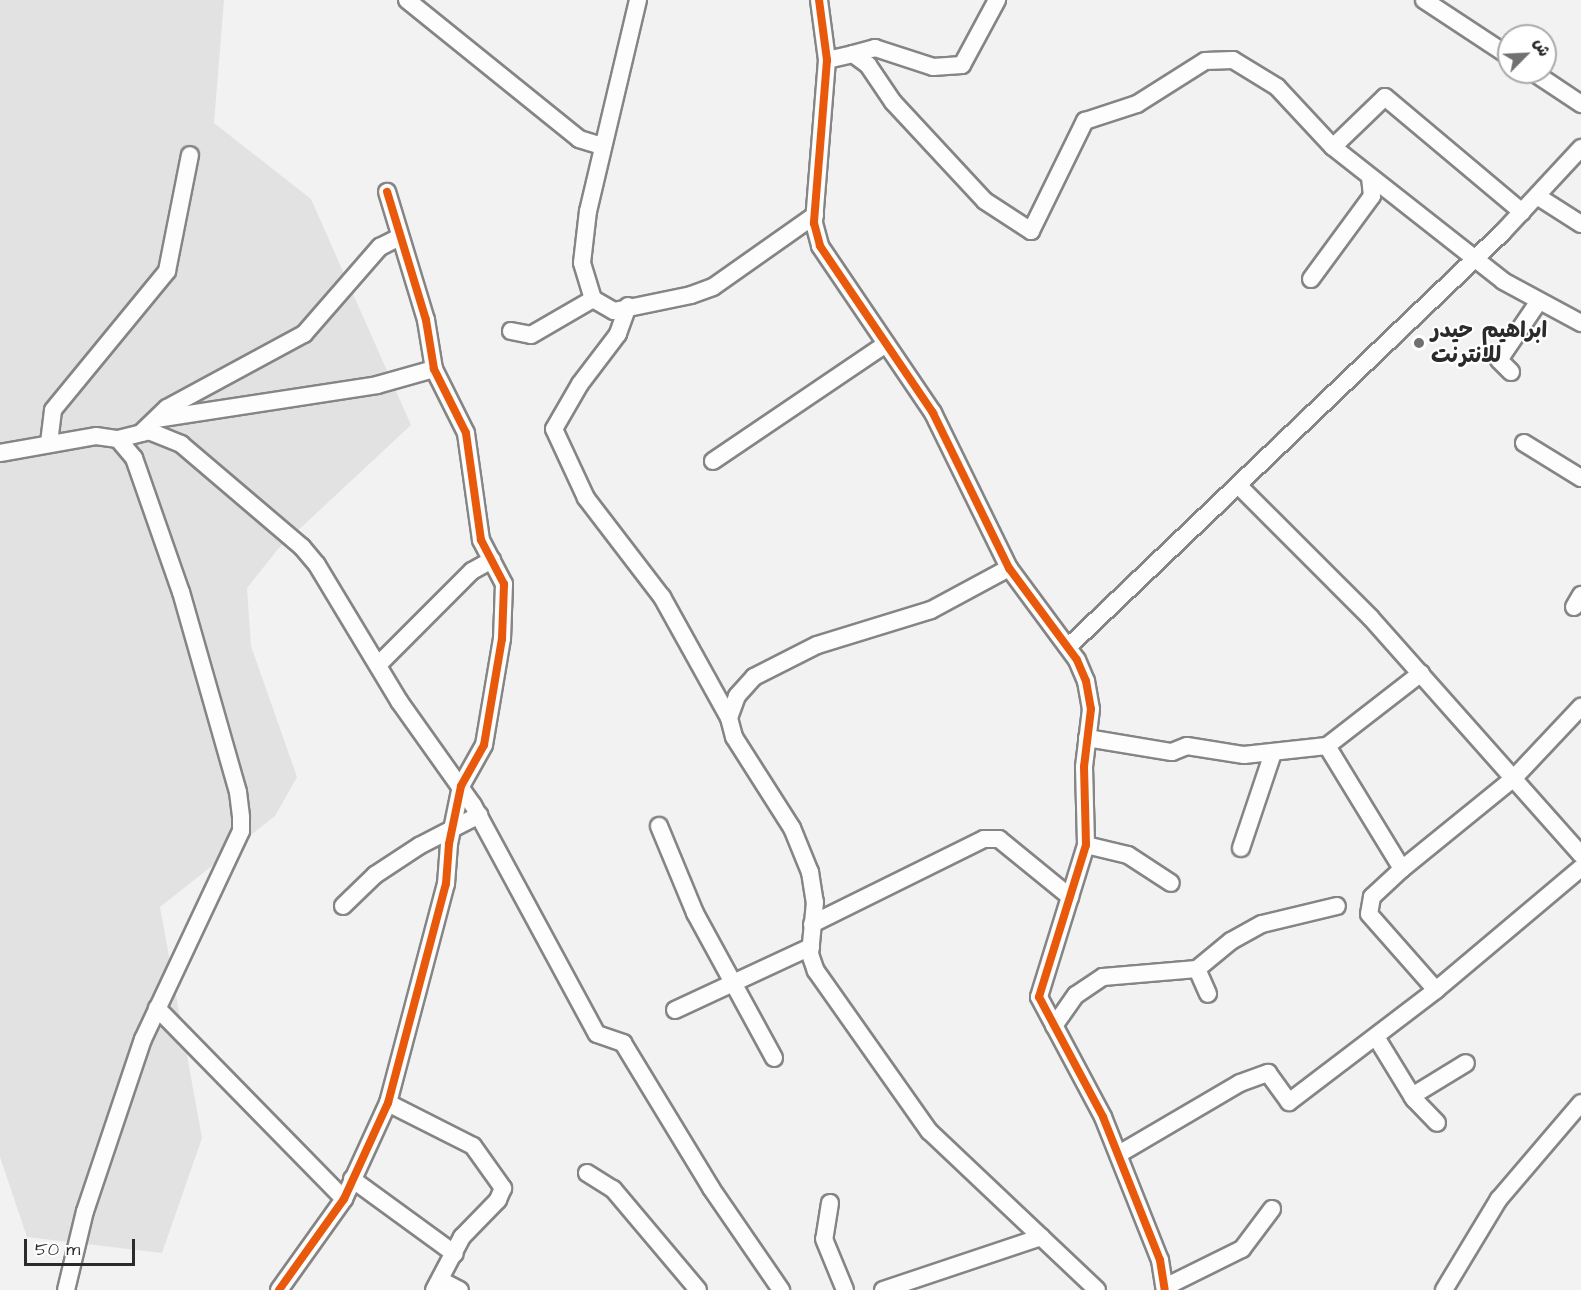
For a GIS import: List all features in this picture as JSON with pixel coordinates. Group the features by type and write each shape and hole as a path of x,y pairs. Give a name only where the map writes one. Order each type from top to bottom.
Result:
{"street":[{"path":"407,0 579,139 602,146"},
{"path":"638,0 602,146 582,263 593,299 614,310 713,287 814,215"},
{"path":"819,0 826,60 814,215 820,246 933,413 1009,568 1068,647 1086,681 1091,709 1087,738 1086,845 1039,997 1119,1154 1160,1260 1165,1289 1242,1249 1272,1209"},
{"path":"826,60 875,48 933,67 962,65 996,0"},
{"path":"1424,0 1497,48"},
{"path":"854,54 985,201 1030,231 1085,121 1137,104 1205,61 1233,60 1277,87 1333,147 1370,178 1477,257 1503,281 1581,323"},
{"path":"1551,84 1581,104"},
{"path":"1333,147 1384,97 1522,212"},
{"path":"1068,647 1477,257 1581,148"},
{"path":"49,443 53,410 167,271 190,154"},
{"path":"1311,279 1372,196 1370,178"},
{"path":"279,1290 344,1198 388,1103 446,884 451,832 461,786 484,744 502,639 504,584 481,540 466,433 434,369 426,320 398,238 387,192"},
{"path":"1537,196 1581,224"},
{"path":"141,433 167,408 304,334 380,247 398,238"},
{"path":"511,331 531,335 593,299"},
{"path":"1511,372 1499,360 1539,301"},
{"path":"628,306 618,334 580,384 554,429 586,498 662,597 729,718 734,737 792,828 810,872 815,902 811,947 816,971 929,1131 1097,1290"},
{"path":"713,461 886,344"},
{"path":"156,419 377,385 434,369"},
{"path":"0,453 96,436 118,439 141,433 163,434 181,444 302,547 479,815 597,1034 623,1043 711,1188 781,1290"},
{"path":"66,1290 85,1211 157,1008 241,831 238,792 181,592 144,480 118,439"},
{"path":"1524,443 1581,478"},
{"path":"1239,486 1421,673 1581,855"},
{"path":"378,664 472,571 492,560"},
{"path":"729,718 736,696 754,677 817,645 931,610 1009,568"},
{"path":"1087,738 1172,752 1187,746 1244,755 1327,747 1421,673"},
{"path":"1436,990 1369,914 1372,897 1402,869 1514,777 1581,707"},
{"path":"1327,747 1402,869"},
{"path":"1242,848 1274,753"},
{"path":"343,906 401,857 479,815"},
{"path":"659,826 695,913 774,1058"},
{"path":"812,924 984,839 999,839 1070,897"},
{"path":"1086,845 1128,855 1171,883"},
{"path":"1119,1154 1239,1083 1268,1073 1289,1102 1436,990 1581,868"},
{"path":"1054,1026 1076,995 1103,976 1197,969 1231,941 1262,924 1337,906"},
{"path":"675,1010 811,947"},
{"path":"1197,969 1208,994"},
{"path":"157,1008 344,1198"},
{"path":"1376,1037 1412,1096 1437,1123"},
{"path":"1412,1096 1466,1064"},
{"path":"388,1103 456,1134 497,1174 502,1195 473,1222 438,1286 460,1290"},
{"path":"1444,1290 1499,1199 1581,1103"},
{"path":"587,1173 613,1189 698,1290"},
{"path":"352,1179 455,1254"},
{"path":"830,1203 824,1239 845,1290"},
{"path":"883,1290 1041,1237"}],"shaded area":[{"path":"0,0 224,0 214,123 311,199 411,425 278,549 247,588 251,646 297,777 275,816 160,907 202,1138 162,1253 27,1237 0,1157"}],"cycle path":[{"path":"819,0 827,60 814,223 820,246 933,413 1009,568 1077,660 1086,681 1091,709 1084,767 1086,845 1039,997 1103,1117 1160,1260 1165,1290"},
{"path":"279,1290 344,1199 388,1103 446,884 449,844 461,786 484,745 502,639 504,584 481,540 466,433 434,369 426,320 387,192"}],"place":[{"name":"ابراهيم حيدر للانترنت","path":"1419,343"}]}
